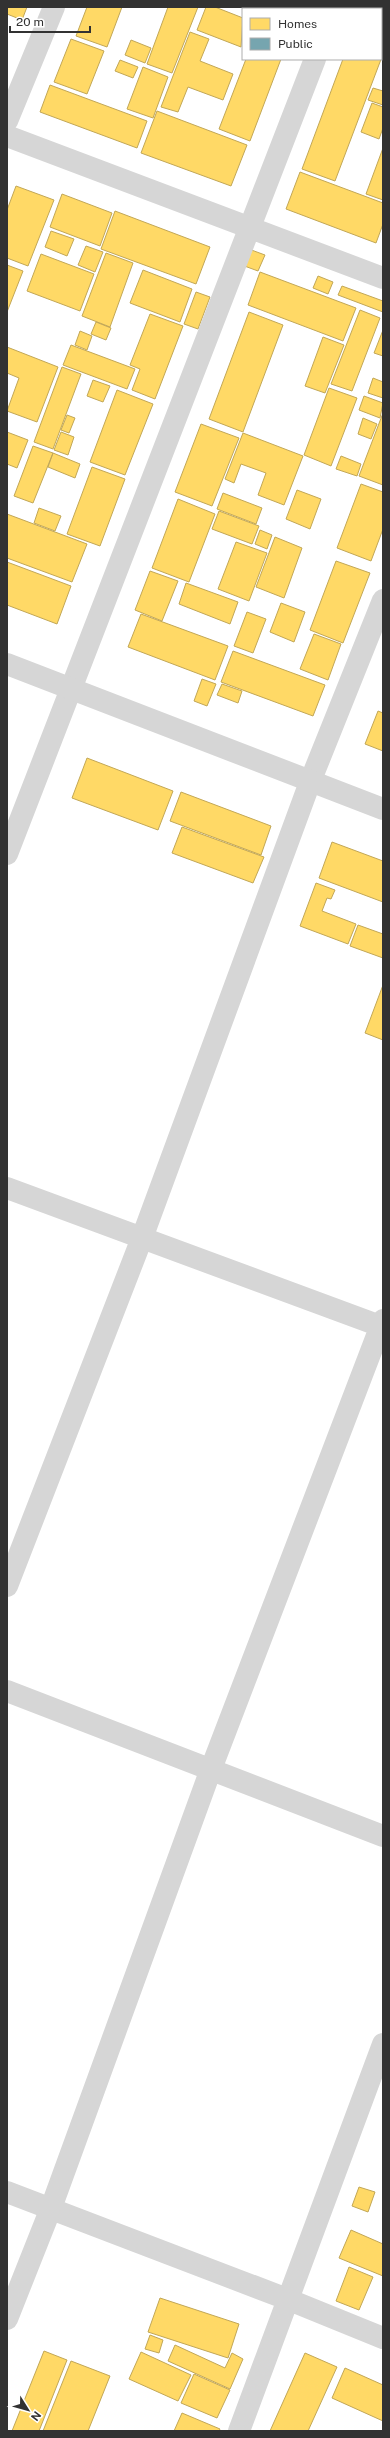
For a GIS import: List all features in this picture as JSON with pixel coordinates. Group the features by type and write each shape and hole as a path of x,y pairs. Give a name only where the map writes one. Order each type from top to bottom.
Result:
{"street":[{"path":"7,121 54,7"},
{"path":"7,854 248,227 315,60"},
{"path":"7,136 383,278"},
{"path":"7,1586 142,1238 310,782 383,600"},
{"path":"7,664 383,809"},
{"path":"7,1188 382,1324 211,1769 51,2208 7,2319"},
{"path":"7,1691 383,1836"},
{"path":"240,2431 287,2299 383,2044"},
{"path":"7,2192 287,2299 383,2338"}],"building: Homes":[{"path":"7,7 27,7 22,20 7,14"},
{"path":"87,7 122,7 107,47 76,36"},
{"path":"168,7 198,7 172,73 147,64"},
{"path":"206,7 215,7 242,18 241,47 197,30"},
{"path":"269,7 305,7 304,8"},
{"path":"383,7 382,57 382,8 362,8"},
{"path":"190,32 209,39 200,61 233,74 223,100 188,87 178,112 161,107"},
{"path":"71,39 104,51 87,94 54,82"},
{"path":"131,40 151,48 145,63 125,55"},
{"path":"120,60 138,67 133,78 115,71"},
{"path":"246,60 281,60 250,141 219,129"},
{"path":"343,60 381,60 335,181 302,169"},
{"path":"143,67 168,77 153,118 127,109"},
{"path":"50,85 147,121 137,148 40,112"},
{"path":"373,88 383,91 383,105 368,100"},
{"path":"372,103 383,107 383,128 379,139 361,132"},
{"path":"157,111 247,145 231,186 141,153"},
{"path":"383,148 383,200 366,194"},
{"path":"300,172 383,203 383,224 376,243 286,209"},
{"path":"16,186 54,200 28,266 7,258 7,210"},
{"path":"62,194 112,213 100,246 50,227"},
{"path":"115,211 210,247 196,284 101,249"},
{"path":"51,231 74,239 67,256 45,247"},
{"path":"86,246 103,252 95,272 78,265"},
{"path":"246,248 265,255 258,271 239,264"},
{"path":"106,253 133,263 110,327 82,316"},
{"path":"41,254 94,274 80,311 27,291"},
{"path":"7,265 23,271 7,312"},
{"path":"143,270 192,289 180,322 130,303"},
{"path":"260,272 356,308 343,341 248,305"},
{"path":"318,276 333,282 328,294 313,288"},
{"path":"342,286 383,301 383,312 338,295"},
{"path":"196,292 210,297 198,329 184,324"},
{"path":"360,310 380,318 352,391 331,384"},
{"path":"249,312 283,325 243,432 209,419"},
{"path":"150,314 183,326 155,399 132,390 140,369 130,365"},
{"path":"96,322 111,328 106,340 91,334"},
{"path":"383,330 383,356 374,353"},
{"path":"80,331 92,336 87,350 75,345"},
{"path":"323,337 344,345 325,393 305,386"},
{"path":"71,345 135,369 127,389 63,365"},
{"path":"7,347 58,367 37,422 7,411 19,378 7,373"},
{"path":"62,367 81,374 53,449 34,442"},
{"path":"373,378 383,382 383,398 368,393"},
{"path":"93,380 110,386 103,402 87,396"},
{"path":"329,388 357,398 331,466 304,455"},
{"path":"117,390 153,404 125,475 90,462"},
{"path":"364,396 383,403 380,418 359,410"},
{"path":"383,413 383,485 359,476"},
{"path":"67,415 75,418 69,433 61,430"},
{"path":"363,418 377,424 371,439 358,434"},
{"path":"201,424 239,438 212,506 175,492"},
{"path":"7,432 28,440 17,468 7,464"},
{"path":"61,432 74,437 68,455 54,450"},
{"path":"243,433 303,456 284,505 258,495 266,473 241,464 234,483 225,479"},
{"path":"33,446 53,453 33,503 14,496"},
{"path":"53,453 80,464 75,478 48,467"},
{"path":"341,456 361,464 357,476 336,469"},
{"path":"92,467 125,479 100,546 67,534"},
{"path":"361,484 383,492 383,529 371,561 337,548"},
{"path":"297,490 321,499 310,529 286,519"},
{"path":"223,493 262,508 256,524 217,509"},
{"path":"178,499 215,514 189,582 152,568"},
{"path":"39,508 61,516 55,531 34,523"},
{"path":"219,511 259,526 252,544 212,529"},
{"path":"7,514 87,544 72,582 7,558"},
{"path":"260,530 272,535 267,549 255,544"},
{"path":"275,537 302,548 284,598 256,587"},
{"path":"236,542 267,553 249,601 218,589"},
{"path":"336,561 370,573 343,643 310,630"},
{"path":"7,562 71,586 57,624 7,605"},
{"path":"150,571 178,581 162,621 135,610"},
{"path":"186,583 238,602 230,624 179,604"},
{"path":"281,603 305,612 294,642 270,632"},
{"path":"247,612 266,619 253,653 234,646"},
{"path":"141,614 228,646 215,680 128,647"},
{"path":"314,634 341,644 328,680 300,669"},
{"path":"233,651 325,685 313,716 221,682"},
{"path":"202,679 216,684 207,706 194,701"},
{"path":"222,684 242,691 238,703 217,695"},
{"path":"378,711 383,713 383,751 365,744"},
{"path":"87,758 173,791 158,830 72,798"},
{"path":"181,792 271,826 261,855 170,821"},
{"path":"182,827 264,857 253,883 172,853"},
{"path":"332,842 383,861 383,902 319,878"},
{"path":"316,883 335,890 331,899 327,898 322,911 356,924 348,944 300,926"},
{"path":"358,925 383,934 383,958 350,946"},
{"path":"383,985 383,1040 365,1033"},
{"path":"359,2187 375,2192 368,2212 352,2206"},
{"path":"351,2230 383,2244 383,2276 339,2258"},
{"path":"349,2267 373,2277 359,2310 336,2301"},
{"path":"160,2298 239,2324 228,2358 148,2332"},
{"path":"150,2335 163,2340 159,2353 145,2349"},
{"path":"175,2345 225,2368 232,2353 243,2359 230,2389 168,2361"},
{"path":"44,2351 67,2360 39,2431 12,2431"},
{"path":"141,2352 191,2375 178,2401 129,2379"},
{"path":"305,2353 337,2367 308,2431 270,2431"},
{"path":"71,2361 110,2376 88,2431 43,2431"},
{"path":"345,2368 383,2385 383,2421 332,2398"},
{"path":"194,2374 230,2390 217,2418 181,2403"},
{"path":"182,2413 220,2429 219,2431 174,2431"}],"building: Public":[{"path":"248,7 264,7 264,8"}]}
